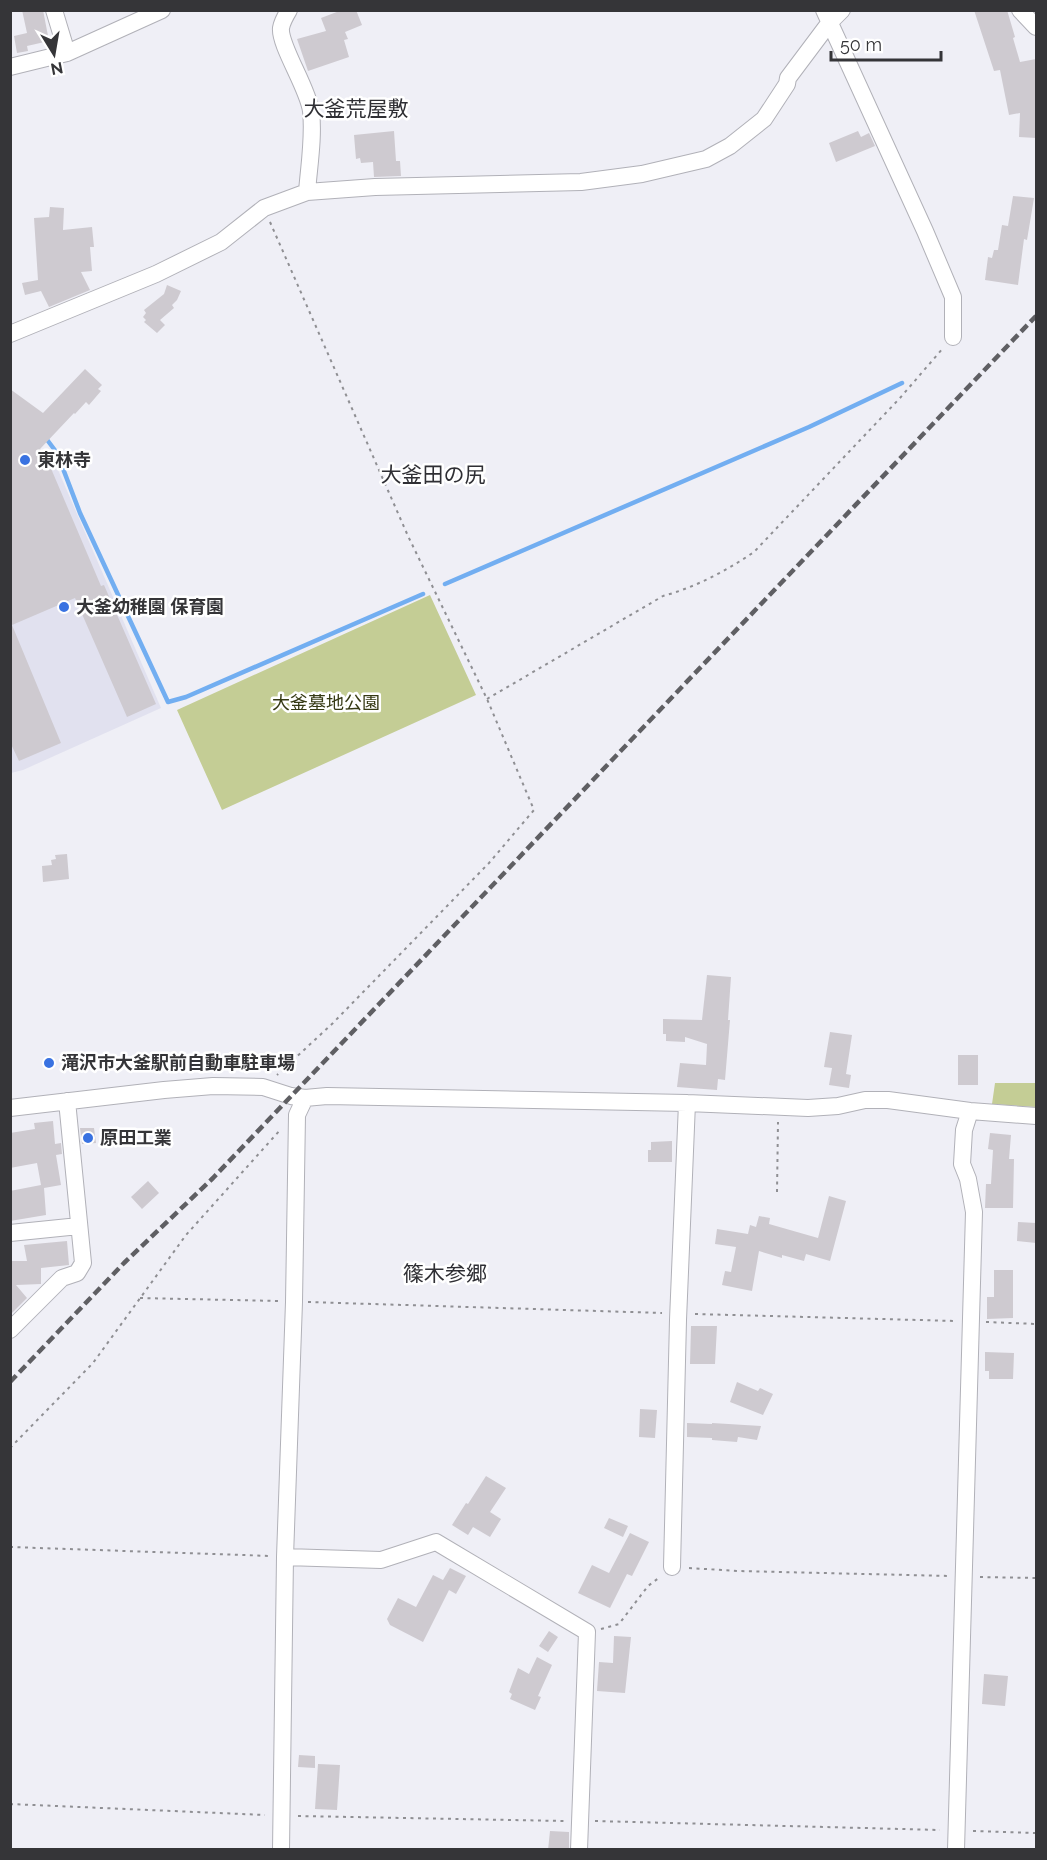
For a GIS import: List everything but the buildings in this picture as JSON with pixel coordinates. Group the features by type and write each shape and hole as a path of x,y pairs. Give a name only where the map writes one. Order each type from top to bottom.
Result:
{"street":[{"path":"54,10 67,53"},
{"path":"10,67 67,53 162,10"},
{"path":"289,10 281,28 283,40 304,85 311,111 307,192"},
{"path":"1020,10 1036,27"},
{"path":"10,334 156,273 221,242 264,208 307,192 375,187 581,182 642,174 706,159 730,146 764,119 787,84 788,78 832,14"},
{"path":"832,14 953,297 953,336"},
{"path":"10,1108 213,1086 263,1087 305,1098 327,1096 687,1103 808,1108 888,1100 970,1111 1036,1116"},
{"path":"281,1850 285,1557 294,1302 297,1115 305,1098"},
{"path":"10,1330 62,1278 77,1273 83,1263 67,1101"},
{"path":"672,1567 678,1314 687,1103"},
{"path":"956,1850 974,1212 968,1179 962,1164 964,1130 970,1111"},
{"path":"10,1233 79,1226"},
{"path":"285,1557 381,1560 436,1542 587,1632 579,1850"}],"path":[{"path":"263,1087 341,1015 489,863 534,810 487,699 408,536 264,208"},
{"path":"487,699 663,596 678,592 731,568 754,552 900,398 953,336"},
{"path":"777,1192 778,1107"},
{"path":"10,1448 93,1363 186,1235 287,1123 297,1115"},
{"path":"140,1298 1036,1324"},
{"path":"10,1547 285,1557"},
{"path":"587,1632 619,1624 648,1586 672,1567 738,1571 1036,1578"},
{"path":"10,1804 283,1816 1036,1833"}],"shaded area":[{"name":"大釜幼稚園 保育園","path":"52,456 161,708 23,770 11,773 11,506 36,469"}],"green space":[{"name":"大釜墓地公園","path":"430,595 476,695 222,810 177,710"},
{"path":"995,1083 1036,1083 1036,1107 992,1104"}],"waterway":[{"path":"445,584 809,427 902,383"},
{"path":"45,437 57,453 80,513 168,702 186,697 423,594"}],"railway":[{"path":"10,1382 124,1263 213,1178 1036,316"}],"place":[{"name":"東林寺","path":"25,460"},
{"name":"大釜幼稚園 保育園","path":"64,607"},
{"name":"滝沢市大釜駅前自動車駐車場","path":"49,1063"},
{"name":"原田工業","path":"88,1138"}],"district":[{"name":"大釜荒屋敷","path":"356,109"},
{"name":"大釜田の尻","path":"433,475"},
{"name":"篠木参郷","path":"445,1274"}]}
